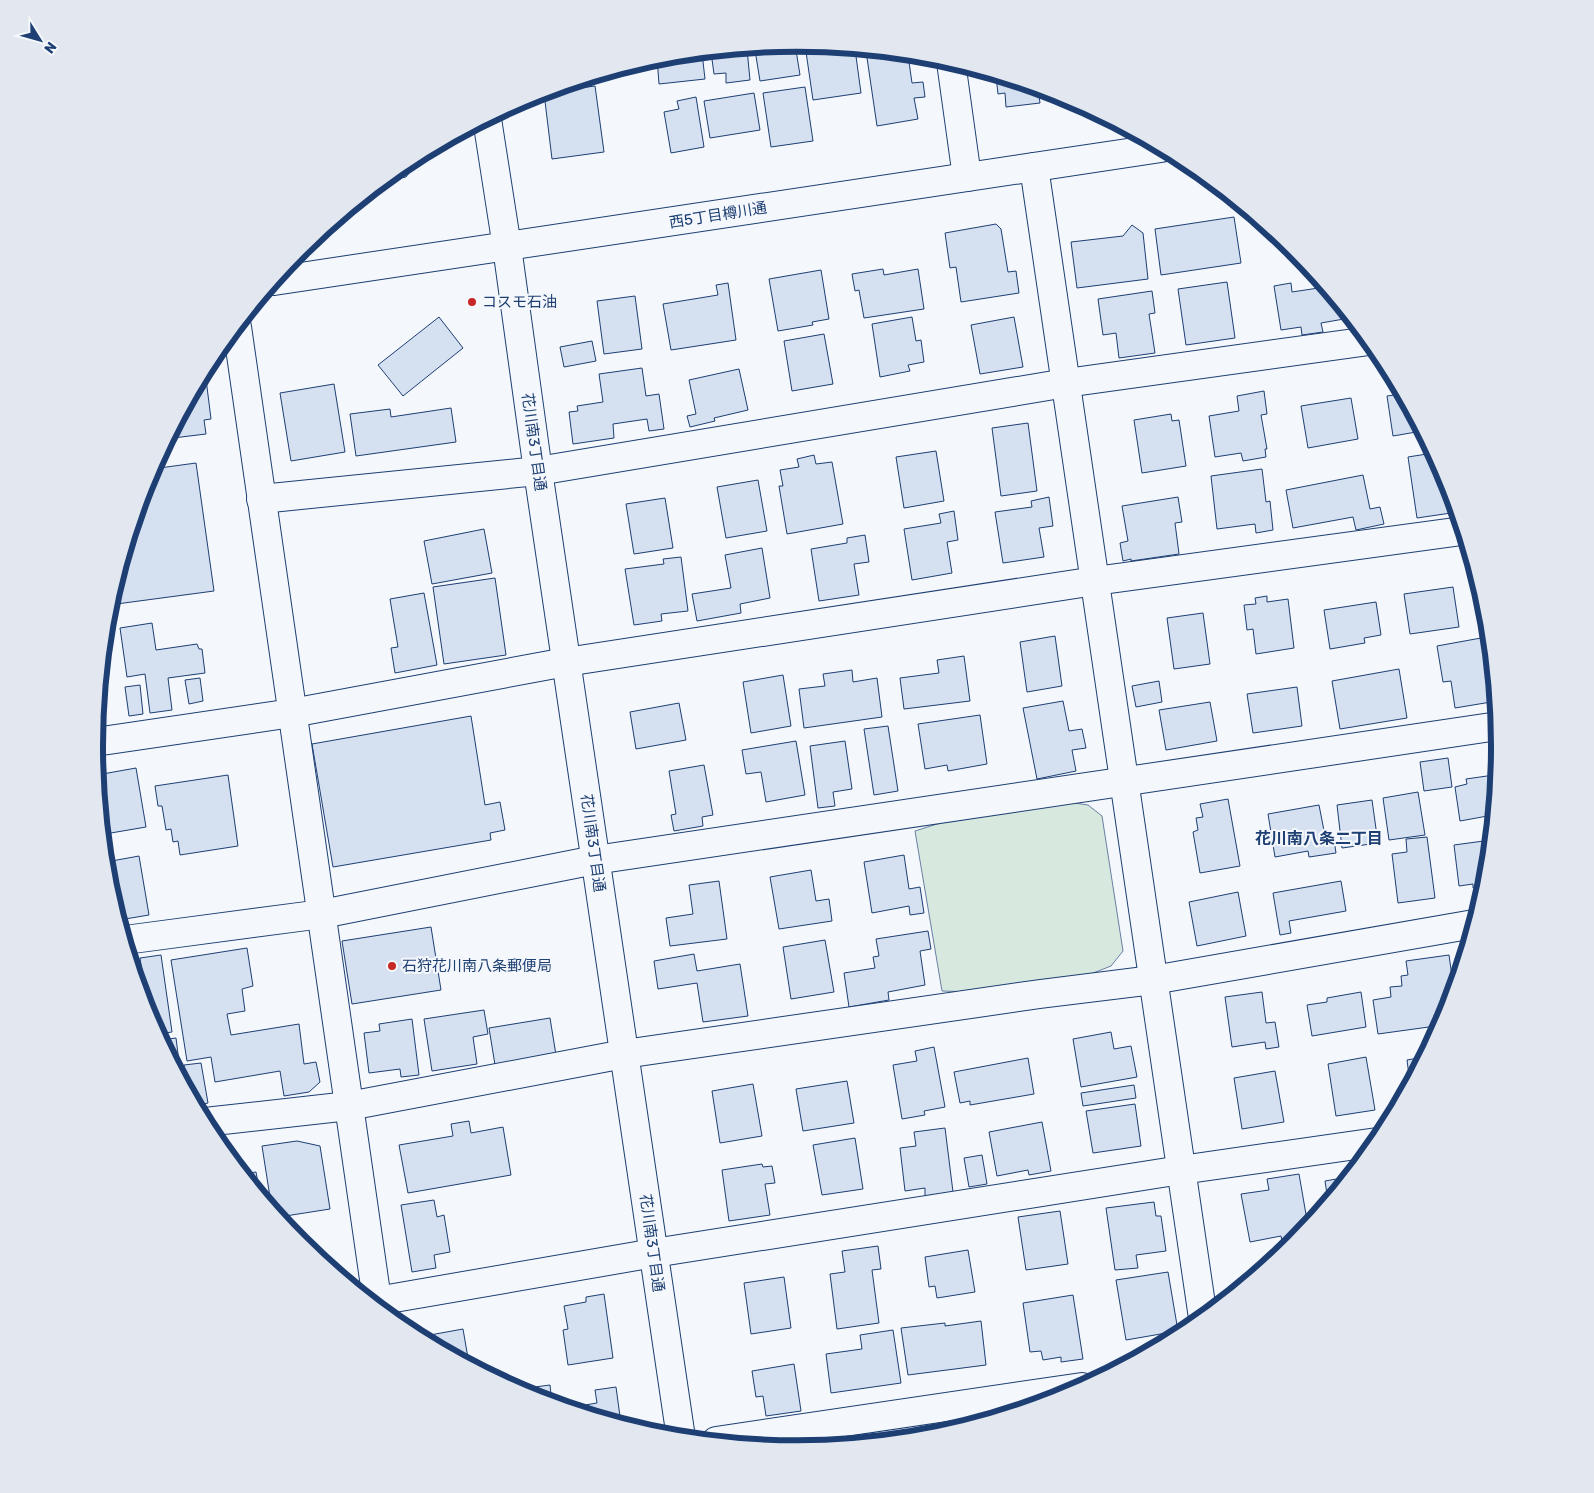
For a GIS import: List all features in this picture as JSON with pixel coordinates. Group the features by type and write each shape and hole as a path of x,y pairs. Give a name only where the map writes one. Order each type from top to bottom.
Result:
{"street":[{"path":"952,70 967,177"},
{"name":"花川南3丁目通","path":"488,125 680,1430"},
{"name":"西5丁目樽川通","path":"284,280 1151,149"},
{"path":"1034,167 1202,1310"},
{"path":"238,335 322,914 374,1296"},
{"path":"261,499 538,471 1066,383 1361,342"},
{"path":"103,741 292,713 566,662 1095,581 1457,532"},
{"path":"131,939 322,914 596,860 1491,727"},
{"path":"213,1121 349,1106 624,1054 1040,994 1153,980 1467,925"},
{"path":"381,1302 654,1253 1181,1170 1366,1144"},
{"path":"738,1438 1055,1391"}],"shaded area":[{"path":"1026,796 1088,805 1102,816 1123,951 1111,966 1040,994 942,991 915,831"}],"building":[{"path":"796,52 800,75 760,81 756,54"},
{"path":"806,52 856,55 861,93 813,100"},
{"path":"748,54 750,80 726,83 726,73 714,74 712,58"},
{"path":"867,56 909,62 912,83 923,82 925,97 914,98 918,119 877,126"},
{"path":"703,59 705,79 659,84 658,67"},
{"path":"997,82 1039,96 1040,103 1006,107 1005,93 998,94"},
{"path":"595,86 604,152 552,159 545,100 575,89"},
{"path":"805,87 813,141 771,147 763,93"},
{"path":"754,93 760,130 710,138 704,101"},
{"path":"696,97 704,147 671,153 664,112 679,109 677,101"},
{"path":"413,168 406,177 399,178"},
{"path":"1234,217 1241,263 1161,275 1155,229"},
{"path":"996,224 1001,229 1008,272 1016,271 1019,293 961,302 956,267 950,268 945,233"},
{"path":"1132,225 1143,233 1148,279 1077,288 1071,242 1123,236"},
{"path":"883,269 884,275 918,269 924,309 864,318 859,290 855,291 852,274"},
{"path":"821,270 829,319 812,322 813,325 778,331 769,279"},
{"path":"1227,282 1235,338 1186,345 1178,289"},
{"path":"728,283 736,340 671,350 663,304 718,295 716,285"},
{"path":"1291,283 1292,292 1318,288 1344,319 1321,323 1323,332 1302,335 1301,327 1281,330 1274,286"},
{"path":"1152,291 1155,313 1149,314 1155,353 1119,358 1116,333 1103,335 1098,299"},
{"path":"635,296 642,349 604,354 597,301"},
{"path":"439,317 463,348 403,396 378,365"},
{"path":"912,317 916,341 921,340 924,362 908,365 910,371 880,377 872,324"},
{"path":"1014,317 1023,367 980,374 971,325"},
{"path":"824,334 833,384 792,391 784,341"},
{"path":"592,341 596,361 564,367 560,347"},
{"path":"642,368 646,396 659,394 664,429 649,431 647,419 613,424 614,438 573,444 569,412 578,411 577,406 603,402 599,374"},
{"path":"739,369 748,410 714,418 715,421 690,427 687,416 696,414 689,380"},
{"path":"206,382 211,419 204,420 206,434 176,438"},
{"path":"334,384 345,452 291,461 280,393"},
{"path":"1264,391 1267,414 1261,415 1267,449 1265,449 1266,457 1243,461 1241,453 1215,457 1209,416 1239,411 1237,396"},
{"path":"1395,395 1415,432 1393,436 1387,396"},
{"path":"1351,398 1358,439 1308,448 1301,406"},
{"path":"451,408 456,442 356,456 350,414 390,409 391,417"},
{"path":"1171,414 1172,421 1179,420 1186,466 1142,473 1134,420"},
{"path":"1028,423 1037,491 1001,496 992,428"},
{"path":"936,451 944,501 904,508 896,457"},
{"path":"1426,454 1450,513 1417,518 1408,457"},
{"path":"814,455 816,464 832,462 843,524 787,534 779,486 783,486 780,470 799,467 797,459"},
{"path":"196,463 214,591 118,604 140,523 162,468"},
{"path":"1262,469 1266,502 1270,501 1273,530 1256,533 1255,524 1217,529 1211,476"},
{"path":"1363,475 1370,509 1380,507 1384,524 1356,530 1353,517 1293,528 1286,490"},
{"path":"758,480 767,531 726,538 717,487"},
{"path":"1049,497 1053,526 1039,528 1044,557 1003,563 995,512 1032,507 1031,501"},
{"path":"1178,497 1182,522 1175,523 1179,554 1123,561 1120,543 1128,541 1122,506"},
{"path":"665,498 673,548 634,554 626,504"},
{"path":"954,511 958,540 947,542 952,573 912,580 904,529 941,523 939,514"},
{"path":"484,529 492,573 432,584 424,541"},
{"path":"865,535 869,562 854,564 859,595 819,601 811,549 847,543 847,538"},
{"path":"762,548 770,598 740,604 741,613 697,621 692,594 731,588 725,555"},
{"path":"681,557 688,611 661,614 662,621 634,625 625,569 664,564 663,559"},
{"path":"495,578 506,655 444,664 433,587"},
{"path":"1453,587 1459,627 1410,634 1404,594"},
{"path":"424,593 437,665 395,673 391,648 398,647 390,599"},
{"path":"1267,596 1267,602 1288,599 1294,648 1256,654 1253,629 1247,630 1244,605 1256,604 1255,598"},
{"path":"1376,602 1381,635 1364,638 1365,643 1330,649 1324,610"},
{"path":"1203,613 1210,664 1174,669 1167,618"},
{"path":"152,623 156,650 197,644 199,649 202,649 205,673 168,678 172,710 150,713 145,674 127,677 120,628"},
{"path":"1055,636 1062,686 1027,692 1020,642"},
{"path":"1481,638 1490,702 1455,708 1451,681 1443,682 1437,646"},
{"path":"964,656 970,701 904,709 900,678 939,673 937,660"},
{"path":"1399,669 1407,718 1340,729 1332,681"},
{"path":"852,670 853,682 877,678 882,717 804,728 799,689 825,686 823,674"},
{"path":"783,675 791,726 751,733 743,682"},
{"path":"200,678 203,701 189,704 185,680"},
{"path":"1159,681 1162,702 1136,707 1132,686"},
{"path":"140,685 143,714 129,716 125,687"},
{"path":"1297,687 1302,726 1253,733 1247,694"},
{"path":"1063,701 1069,731 1082,729 1086,748 1072,750 1076,771 1037,779 1023,708"},
{"path":"1210,702 1217,741 1166,750 1159,710"},
{"path":"679,703 686,740 636,749 630,712"},
{"path":"980,715 987,764 948,771 947,765 925,769 918,724"},
{"path":"471,716 485,805 500,802 505,830 490,833 491,840 333,867 312,744"},
{"path":"888,726 898,791 874,795 864,729"},
{"path":"796,741 805,795 766,802 761,772 746,774 742,750"},
{"path":"845,741 852,789 833,792 835,806 818,808 810,746"},
{"path":"1448,758 1452,787 1424,791 1420,762"},
{"path":"704,765 713,815 702,817 703,826 674,831 671,815 676,814 669,771"},
{"path":"136,768 146,827 109,833 104,774"},
{"path":"228,775 238,846 180,855 178,841 173,842 171,829 166,830 162,806 158,806 155,786"},
{"path":"1490,776 1487,816 1460,821 1455,787 1467,784 1466,779"},
{"path":"1418,792 1425,835 1389,840 1383,798"},
{"path":"1228,799 1240,866 1200,873 1193,832 1198,830 1196,818 1203,817 1200,804"},
{"path":"1372,800 1378,843 1342,848 1337,805"},
{"path":"1319,805 1326,841 1334,840 1336,853 1309,857 1308,851 1275,857 1268,814"},
{"path":"1427,837 1435,898 1398,903 1392,854 1407,852 1406,839"},
{"path":"1484,841 1477,888 1473,888 1473,884 1459,886 1454,845"},
{"path":"904,855 909,889 920,887 924,913 910,915 909,906 872,913 864,862"},
{"path":"139,856 149,915 125,919 113,861"},
{"path":"811,870 816,901 829,899 832,921 779,929 770,877"},
{"path":"719,881 727,939 670,946 666,918 693,914 689,885"},
{"path":"1341,881 1346,911 1289,921 1291,933 1280,935 1273,893"},
{"path":"1238,892 1246,936 1197,946 1189,902"},
{"name":"石狩花川南八条郵便局","path":"431,927 441,990 352,1004 342,941"},
{"path":"928,931 931,949 920,951 925,985 888,992 889,1000 849,1007 844,973 875,968 873,957 879,956 876,939"},
{"path":"825,940 834,992 791,999 783,947"},
{"path":"247,948 253,986 242,989 245,1011 227,1014 231,1035 299,1024 304,1064 316,1062 320,1082 309,1092 284,1096 280,1071 215,1082 211,1057 187,1061 171,960"},
{"path":"694,954 697,971 740,964 748,1016 703,1022 697,983 658,989 654,961"},
{"path":"161,955 172,1032 166,1033 156,1012 143,977 140,958"},
{"path":"1449,955 1452,976 1438,1012 1434,1015 1435,1019 1431,1027 1378,1034 1373,1000 1391,997 1390,987 1402,986 1401,976 1408,975 1406,961"},
{"path":"1262,992 1266,1023 1275,1022 1279,1047 1266,1049 1265,1042 1232,1047 1225,997"},
{"path":"1361,992 1366,1027 1312,1036 1307,1005 1327,1002 1327,998"},
{"path":"484,1010 488,1034 473,1037 477,1064 432,1071 424,1019"},
{"path":"550,1018 556,1055 495,1065 489,1028"},
{"path":"412,1019 419,1075 401,1077 400,1069 369,1073 364,1033 380,1031 379,1024"},
{"path":"1111,1032 1114,1049 1131,1046 1137,1077 1081,1087 1073,1039"},
{"path":"176,1038 179,1060 175,1053 169,1039"},
{"path":"934,1047 945,1107 924,1111 925,1115 902,1119 893,1065 917,1061 915,1051"},
{"path":"1366,1057 1375,1110 1336,1116 1328,1064"},
{"path":"1028,1058 1034,1094 970,1105 970,1101 960,1103 954,1072"},
{"path":"1416,1058 1409,1073 1407,1060"},
{"path":"201,1063 208,1103 202,1104 185,1072 184,1065"},
{"path":"1275,1071 1284,1122 1242,1129 1234,1078"},
{"path":"847,1081 854,1123 803,1131 796,1089"},
{"path":"753,1084 762,1136 720,1143 712,1091"},
{"path":"1134,1085 1136,1098 1083,1106 1081,1093"},
{"path":"1135,1104 1141,1146 1093,1153 1086,1111"},
{"path":"469,1121 471,1133 503,1127 511,1175 408,1193 399,1145 453,1136 451,1124"},
{"path":"1042,1122 1051,1171 1029,1175 1028,1170 997,1176 989,1132"},
{"path":"945,1128 953,1192 925,1196 925,1188 905,1191 900,1148 916,1146 914,1132"},
{"path":"855,1138 863,1189 822,1195 813,1145"},
{"path":"297,1141 320,1146 330,1209 286,1216 270,1198 262,1146"},
{"path":"982,1155 987,1184 969,1187 964,1158"},
{"path":"762,1164 763,1167 772,1166 775,1183 765,1184 770,1215 729,1221 722,1170"},
{"path":"256,1172 258,1184 249,1173"},
{"path":"1299,1174 1306,1217 1282,1243 1281,1236 1250,1242 1241,1194 1269,1190 1267,1179"},
{"path":"1340,1178 1327,1194 1325,1181"},
{"path":"434,1200 437,1217 444,1215 450,1252 434,1255 436,1268 412,1272 401,1205"},
{"path":"1154,1202 1156,1216 1161,1216 1166,1251 1136,1255 1138,1268 1115,1270 1106,1208"},
{"path":"1060,1211 1068,1264 1026,1270 1018,1217"},
{"path":"878,1246 881,1269 872,1270 879,1323 837,1329 830,1274 845,1272 842,1251"},
{"path":"968,1250 975,1292 937,1298 935,1286 929,1287 925,1257"},
{"path":"1168,1272 1177,1327 1169,1333 1126,1340 1116,1280"},
{"path":"784,1277 791,1328 751,1334 744,1283"},
{"path":"604,1294 613,1358 568,1365 563,1330 568,1329 564,1306 586,1302 586,1297"},
{"path":"1073,1295 1083,1359 1061,1362 1061,1357 1043,1360 1041,1351 1030,1352 1023,1303"},
{"path":"981,1321 986,1365 908,1375 901,1328 945,1323 945,1326"},
{"path":"463,1329 468,1357 450,1348 429,1335"},
{"path":"893,1330 901,1383 831,1393 826,1354 862,1349 860,1335"},
{"path":"794,1364 801,1411 766,1416 763,1396 756,1397 752,1371"},
{"path":"550,1385 551,1396 531,1388"},
{"path":"616,1387 620,1418 580,1406 597,1403 595,1390"}],"place":[{"name":"コスモ石油","path":"472,302"},
{"name":"石狩花川南八条郵便局","path":"392,966"}],"district":[{"name":"花川南八条二丁目","path":"1319,838"}]}
